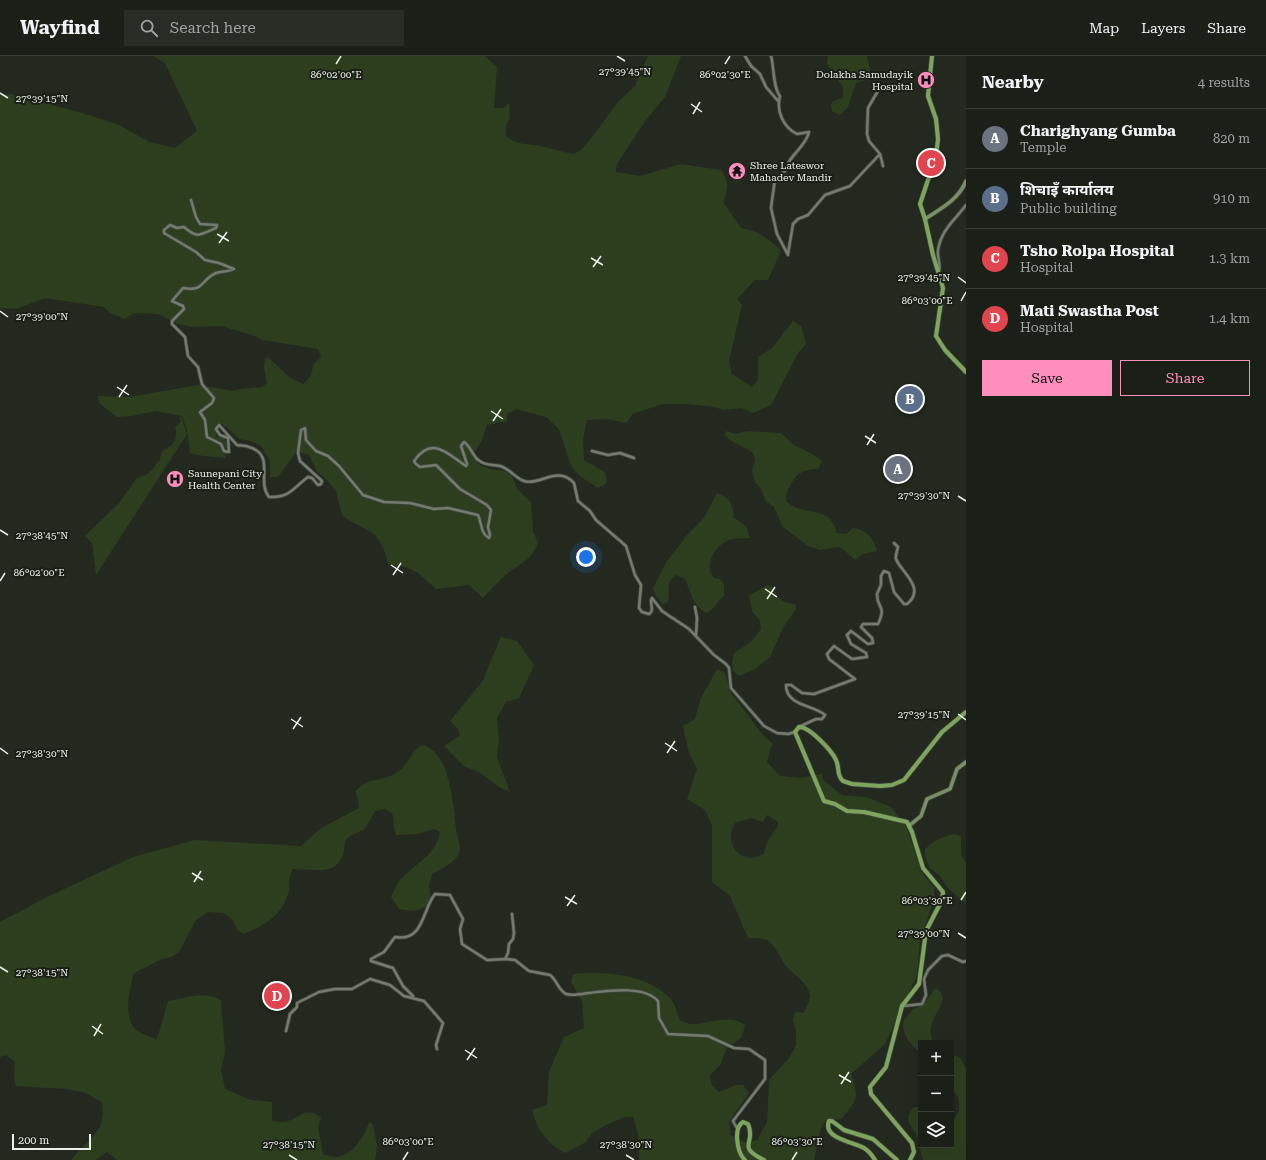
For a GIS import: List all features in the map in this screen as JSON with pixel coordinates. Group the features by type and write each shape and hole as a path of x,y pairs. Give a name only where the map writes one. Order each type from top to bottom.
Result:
{"main road":[{"path":"932,56 928,96 936,119 938,139 936,156 920,200 921,209 925,218 943,292 936,336 945,350 966,372"},
{"path":"925,218 953,200 961,191 966,181"},
{"path":"910,1160 914,1152 912,1143 871,1094 870,1087 886,1067 902,1006 919,984 926,931 943,894 923,868 910,825 902,819 864,812 847,811 835,804 824,801 795,732 797,727 801,726 808,730 833,754 837,762 839,776 843,781 856,784 886,786 907,778 936,738 949,725 966,712"},
{"path":"910,825 921,816 926,801 930,796 950,789 957,769 966,762"},
{"path":"875,1160 864,1147 843,1140 832,1133 828,1125 829,1121 832,1121 844,1130 873,1139 897,1160"},
{"path":"745,1160 740,1154 738,1130 742,1122 748,1124 750,1130 749,1150 752,1154 764,1160"}],"street":[{"path":"745,56 750,66 760,74 766,86 778,101 784,126 797,134 809,132 807,138 796,155 786,165 784,172 778,176 774,183 771,208 777,234 788,254 793,224 798,219 808,215 825,195 850,186 880,154"},
{"path":"771,56 772,74 776,82 777,93 780,96 778,101"},
{"path":"879,90 868,108 867,134 869,141 880,154 883,166"},
{"path":"191,200 196,217 200,224 217,225 216,228 197,236 193,235 184,227 177,228 170,225 164,230 164,233 196,252 205,260 219,263 234,269 228,272 216,273 200,288 194,290 183,288 172,301 183,306 184,309 172,321 172,324 184,337 188,356 198,367 202,384 214,398 212,403 200,412 205,420 206,434 208,437 221,444 224,451 229,452 228,438 220,435 216,429 219,425 237,445 248,446 256,450 265,465 263,484 264,491 269,497 279,498 287,494 298,488 308,477 312,478 318,485 321,484 322,481 300,461 298,453 301,430 305,428 307,431 306,440 316,451 328,456 339,466 364,495 384,502 410,503 434,510 448,508 478,516 485,536 489,538 490,535 488,527 491,510 487,505 460,489 436,465 420,467 416,464 414,461 428,449 439,448 466,466 468,464 461,446 464,442 477,458 485,464 501,466 523,481 530,482 547,476 557,476 572,481 578,501 590,511 596,520 626,546 635,575 641,585 640,608 642,612 649,614 651,613 652,598 662,611 696,636 714,655 726,664 731,688 757,719 771,731 788,734 795,732"},
{"path":"939,271 940,262 938,252 942,236 966,205"},
{"path":"592,451 608,454 620,453 634,458"},
{"path":"801,726 816,719 822,719 825,715 819,711 798,704 792,697 786,685 791,685 802,693 814,694 855,679 853,676 842,671 828,659 827,654 834,646 852,659 867,656 866,653 851,644 847,634 851,631 868,644 873,643 872,638 861,627 863,624 878,624 882,616 883,613 877,594 882,585 881,576 884,570 889,573 894,592 904,604 907,604 911,599 913,595 913,585 905,570 897,561 896,557 898,547 894,543"},
{"path":"695,607 697,618 696,636"},
{"path":"412,998 413,996 403,986 393,968 371,961 371,959 384,952 395,937 408,937 413,934 424,919 435,894 450,895 462,914 463,919 460,929 462,944 487,960 515,960 529,971 550,975 559,987 567,994 624,990 647,994 658,1001 659,1018 668,1034 708,1036 734,1048 749,1048 756,1052 765,1060 764,1079 733,1121 738,1130"},
{"path":"505,959 514,933 512,914"},
{"path":"902,1006 922,1004 926,995 924,980 928,970 942,956 948,955 963,962 966,961"},
{"path":"286,1031 290,1014 297,1007 297,1003 319,992 335,989 352,989 370,979 390,985 404,996 424,1001 444,1023 436,1045 437,1049"}],"green space":[{"path":"153,56 485,56 497,67 494,108 504,108 509,103 510,118 506,126 506,136 518,143 574,154 581,150 590,140 618,102 635,86 648,56 681,56 665,97 643,124 617,164 616,172 640,176 681,164 721,170 727,182 723,202 741,228 763,236 781,251 768,280 755,280 737,299 742,305 729,361 732,374 752,387 758,380 758,357 772,348 793,321 801,326 806,344 798,353 771,405 753,413 742,408 723,410 715,407 687,404 662,404 633,414 626,423 607,419 587,420 583,438 584,460 605,472 607,483 598,488 581,477 571,466 559,429 546,417 516,409 507,414 507,421 487,425 483,438 472,457 480,465 490,469 504,471 511,475 518,490 531,502 533,532 538,542 530,557 498,582 483,598 469,585 436,589 418,573 406,567 388,564 381,543 376,537 371,532 342,515 336,491 324,477 317,472 309,455 296,452 278,477 270,477 270,461 261,446 251,441 239,439 227,427 219,423 214,427 217,437 224,438 227,444 225,458 203,456 190,453 187,430 182,416 155,411 132,416 117,417 100,404 97,396 129,397 198,385 233,391 262,387 267,383 264,368 265,359 268,357 289,377 303,384 310,377 314,364 321,357 318,349 262,340 255,336 221,326 193,327 178,324 158,314 134,313 125,319 110,313 104,307 45,298 16,309 0,308 0,95 11,94 89,115 119,125 149,142 175,148 197,131 165,63"},
{"path":"828,56 867,56 872,78 856,83 848,107 840,115 832,111 831,104 833,101 843,98 843,87 838,80 842,78 837,72 831,71 827,63"},
{"path":"181,416 187,434 96,575 92,543 85,536 119,503 137,478 146,475 152,470 160,459 162,451 172,445 176,436 175,427 181,421 179,418"},
{"path":"727,431 735,434 748,431 781,433 794,445 814,455 822,461 818,469 804,471 794,479 786,496 786,501 801,509 816,512 828,517 833,523 837,533 846,534 853,528 862,530 872,539 877,551 863,554 855,560 843,549 838,547 820,550 808,546 783,527 774,507 766,501 761,489 755,482 752,470 755,461 753,453 727,437 724,434"},
{"path":"717,493 728,499 732,505 734,518 746,526 750,538 732,539 723,543 713,555 710,571 714,578 720,579 724,585 724,596 707,613 695,603 685,579 676,575 669,584 668,602 663,604 655,595 653,588 667,561 687,535 703,519"},
{"path":"767,585 772,587 780,599 796,605 796,609 784,626 770,657 755,669 739,676 733,671 732,662 734,653 751,642 761,629 760,621 752,611 749,596"},
{"path":"501,637 517,641 534,665 519,698 506,702 497,718 499,739 497,757 510,792 499,787 479,772 464,766 444,746 460,735 458,729 450,721 482,682"},
{"path":"717,669 725,673 731,693 763,735 773,744 770,749 767,762 780,776 802,778 822,774 823,780 842,795 866,797 891,807 907,828 921,871 934,888 934,901 920,939 917,975 885,1044 851,1074 856,1094 854,1103 841,1119 826,1120 819,1134 814,1160 639,1160 638,1133 633,1117 625,1117 606,1125 592,1133 586,1142 565,1153 553,1145 540,1130 532,1110 547,1105 549,1072 564,1037 584,1028 582,1001 571,982 573,974 598,973 624,976 650,984 672,1000 680,1020 686,1023 699,1024 726,1019 745,1025 742,1037 727,1048 720,1065 710,1075 711,1084 719,1092 736,1085 743,1085 749,1093 729,1122 731,1135 746,1143 757,1140 767,1122 769,1080 790,1057 796,1045 796,1030 793,1021 795,1012 803,1013 809,1002 810,995 807,987 787,967 767,940 748,938 730,896 712,882 712,825 705,810 687,799 697,769 689,753 683,726 695,719 700,700","holes":["767,815 778,822 778,826 768,840 764,853 757,857 749,858 743,856 737,852 733,846 731,831 735,823 751,818 763,822"]},
{"path":"422,745 431,749 439,757 445,768 452,795 460,849 458,855 452,862 432,874 429,885 431,901 424,908 416,910 399,909 391,897 398,883 404,876 423,860 434,848 438,841 440,832 434,829 418,834 396,835 392,813 384,809 375,811 365,829 350,836 345,841 340,861 335,866 329,869 321,870 293,869 290,877 289,890 283,906 266,923 243,934 238,931 232,919 223,913 208,912 196,920 179,952 172,957 162,959 134,973 130,987 128,1004 130,1021 134,1027 139,1032 157,1039 168,1001 202,995 215,997 221,1000 225,1052 221,1070 225,1089 251,1100 272,1102 272,1121 286,1122 304,1113 316,1114 321,1117 318,1128 323,1154 330,1156 341,1156 352,1150 361,1139 369,1122 373,1124 377,1146 375,1160 117,1160 107,1152 96,1160 71,1160 98,1129 103,1113 102,1102 83,1092 67,1089 16,1086 14,1077 15,1062 6,1055 0,1057 0,922 47,897 133,857 195,840 301,846 321,828 359,808 358,799 355,792 360,787 371,781 393,775 399,771 403,768 417,748"},
{"path":"955,834 961,836 961,854 966,863 966,904 947,887 940,876 930,868 925,856 925,849 939,839"},
{"path":"935,988 941,992 943,999 931,1026 934,1040 918,1040 918,1050 908,1040 904,1032 903,1022 912,1010 924,1004"},
{"path":"954,1055 960,1058 966,1068 966,1160 923,1160 920,1148 954,1148 954,1119 959,1111 958,1097 954,1091"},
{"path":"914,1107 918,1107 918,1138 908,1120 910,1112"}],"place":[{"name":"Dolakha Samudayik Hospital","path":"926,80"},
{"name":"Tsho Rolpa Hospital","path":"931,163"},
{"name":"Shree Lateswor Mahadev Mandir","path":"737,171"},
{"name":"शिचाइँ कार्यालय","path":"910,399"},
{"name":"Charighyang Gumba","path":"898,469"},
{"name":"Saunepani City Health Center","path":"175,479"},
{"name":"Mati Swastha Post","path":"277,996"}]}
